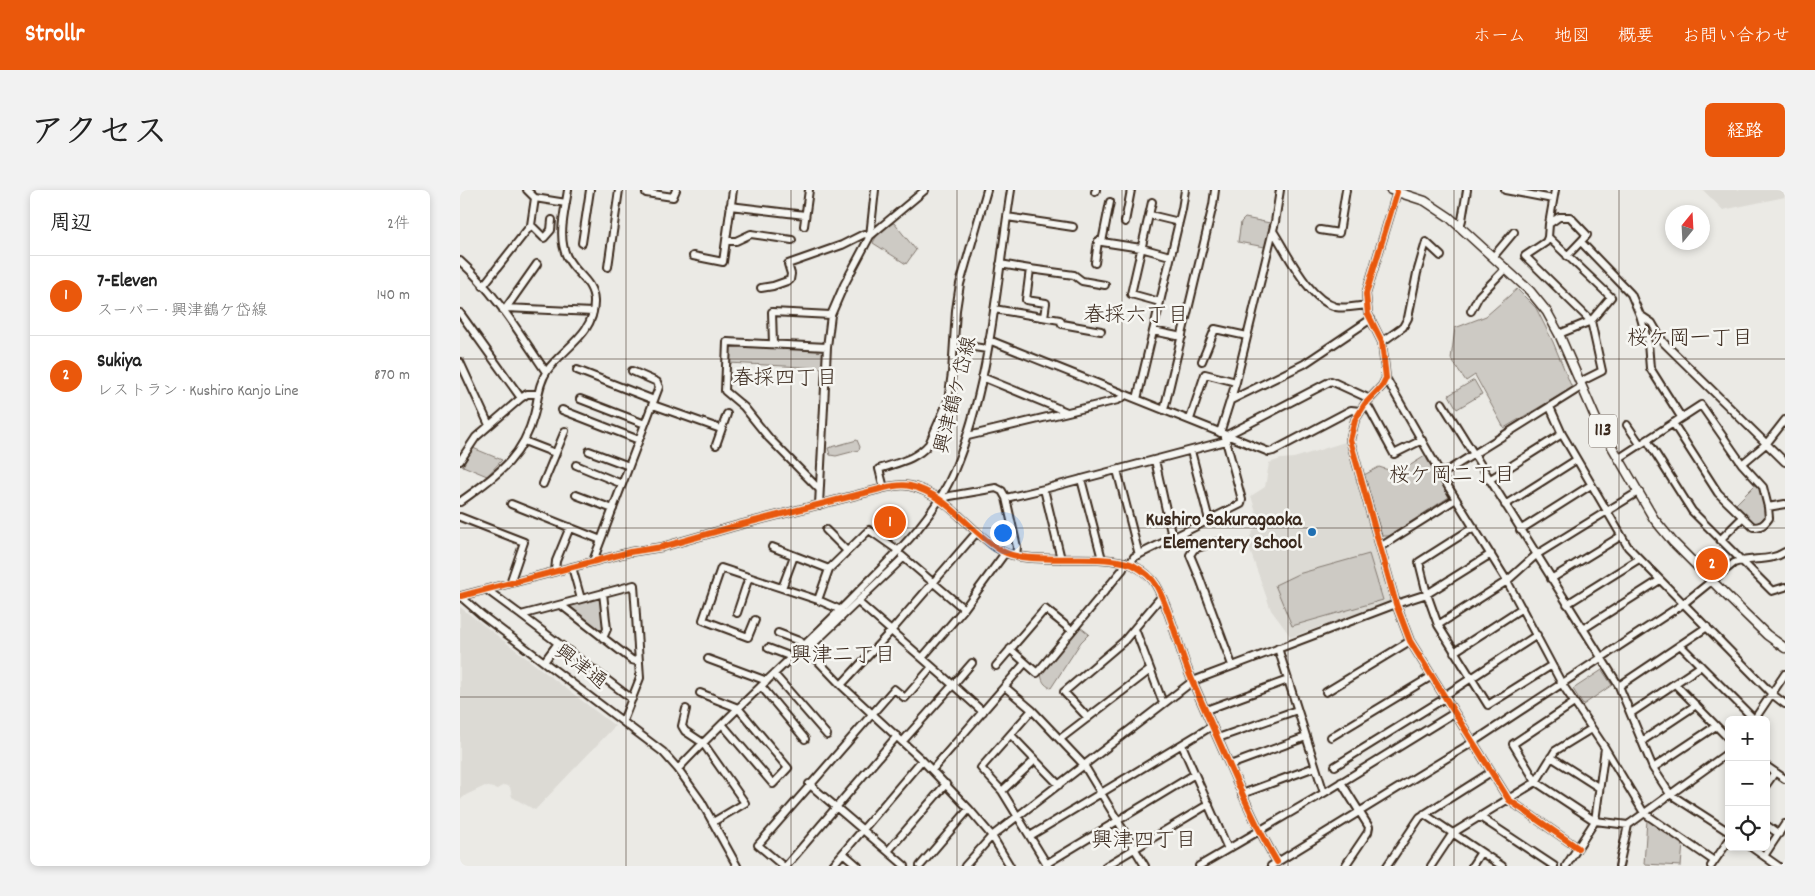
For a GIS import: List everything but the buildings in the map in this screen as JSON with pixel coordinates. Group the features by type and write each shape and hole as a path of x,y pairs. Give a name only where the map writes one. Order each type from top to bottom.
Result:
{"main road":[{"name":"113","path":"1397,191 1435,206 1530,291 1547,312 1559,334 1596,420 1654,519 1712,581 1767,635 1785,648"}],"street":[{"path":"527,190 535,198 566,203"},
{"path":"460,502 504,469 513,458 524,441 535,414 538,394 546,372 584,332 593,312 592,289 568,259 562,245 568,190"},
{"path":"582,243 590,190"},
{"path":"608,267 619,190"},
{"path":"647,190 646,193 673,198 676,190"},
{"path":"693,256 723,262 733,190"},
{"path":"801,190 809,190 804,226"},
{"path":"870,236 875,190"},
{"path":"819,505 827,347 831,315 844,284 870,236 925,190"},
{"path":"884,488 879,469 916,456 929,444 948,401 952,380 956,310 960,284 987,190"},
{"name":"興津鶴ケ岱線","path":"678,770 702,743 767,680 805,648 898,552 940,500 954,473 968,436 982,377 1011,190"},
{"path":"1126,222 1131,190"},
{"path":"1137,399 1185,190"},
{"path":"1164,410 1215,190"},
{"path":"1010,649 1037,672 1134,557 1241,504 1242,500 1224,436 1273,231 1280,190"},
{"path":"1320,230 1339,233 1346,190"},
{"path":"1460,227 1467,190"},
{"path":"1505,190 1553,199"},
{"path":"1442,474 1550,407 1602,371 1591,321 1525,256 1546,242 1555,190"},
{"path":"1397,191 1368,288 1367,305 1371,319 1382,342 1386,378 1456,499 1507,581 1562,684 1605,748 1644,813 1713,864 1725,846"},
{"path":"483,286 531,225 535,198"},
{"path":"1102,242 1110,202"},
{"path":"1152,202 1131,294 1160,302"},
{"path":"730,206 806,215"},
{"path":"1150,215 1179,222"},
{"path":"1007,217 1073,227"},
{"path":"1549,224 1559,217 1570,217 1587,235 1567,256"},
{"path":"531,225 544,238 551,230 552,220"},
{"path":"1273,231 1305,282 1319,298 1343,308 1367,305"},
{"path":"1493,257 1514,232"},
{"path":"727,241 736,241 751,234 792,240"},
{"path":"761,288 790,280 791,274 788,264 842,245 864,234 870,236"},
{"path":"1548,237 1610,297 1591,321 1559,334"},
{"path":"1094,263 1098,242 1141,248 1170,256"},
{"path":"1382,342 1403,328 1408,318 1417,273 1426,242 1441,256"},
{"path":"1581,242 1631,294 1640,315 1648,343 1650,368 1681,417"},
{"path":"460,261 474,273 483,286 505,309 546,372"},
{"path":"505,309 537,264"},
{"path":"1000,264 1074,276 1082,282 1104,285"},
{"path":"1470,311 1479,296 1506,268"},
{"path":"1030,269 1026,300 1046,303 1044,317"},
{"path":"994,308 1060,320 1062,324 1101,332"},
{"path":"505,309 593,312"},
{"path":"773,344 772,312 831,315"},
{"path":"460,313 521,398"},
{"path":"1640,315 1652,323 1663,342 1785,462"},
{"path":"1232,400 1304,364 1371,319"},
{"path":"1202,361 1215,329 1247,336"},
{"path":"1153,331 1182,337"},
{"path":"989,340 1190,419 1224,436 1268,452 1352,410 1360,411"},
{"path":"819,489 768,438 744,407 725,391 726,342 827,347"},
{"path":"954,344 987,349"},
{"path":"460,362 489,426"},
{"path":"577,370 721,429"},
{"path":"593,561 654,402 659,384 652,378 632,371"},
{"path":"1190,419 1205,374 1236,382"},
{"path":"982,377 1067,412"},
{"path":"1386,378 1382,386 1360,411 1355,420 1350,440 1396,604 1410,641 1509,800 1578,848"},
{"path":"1006,498 1191,451 1224,436 1331,380 1368,401 1394,454 1422,440"},
{"path":"460,462 476,437 521,398 527,394 538,394"},
{"path":"968,436 1118,400 1126,395"},
{"path":"580,399 645,424"},
{"path":"1442,403 1619,686 1653,768 1670,794 1725,829"},
{"path":"1618,459 1681,417 1701,405 1742,464 1763,487 1769,518 1765,524 1760,527 1753,527 1718,493 1673,423"},
{"path":"1550,407 1576,460 1621,536 1639,559 1772,694 1785,704"},
{"path":"562,410 639,440"},
{"path":"716,445 727,414"},
{"path":"1742,464 1767,443 1785,420"},
{"path":"1627,425 1640,444"},
{"path":"544,484 564,430"},
{"path":"1489,480 1562,434"},
{"path":"1647,440 1692,511 1772,591 1785,587"},
{"path":"524,441 556,453"},
{"path":"460,445 464,454"},
{"path":"590,451 628,466"},
{"path":"1191,451 1209,520"},
{"path":"1155,460 1172,537"},
{"path":"1505,505 1576,460"},
{"path":"576,465 622,484"},
{"path":"1117,470 1139,554"},
{"path":"1081,479 1102,559"},
{"path":"460,596 884,488 899,485 910,486 940,500 994,547 1005,553 1016,556 1102,559 1128,563 1149,577 1155,584 1161,597 1212,726 1259,831 1276,864 1473,742 1562,684 1683,604 1734,563 1741,560 1779,556 1785,552"},
{"path":"1520,530 1591,485"},
{"path":"940,500 957,494 996,488 1002,491 1006,498 1017,547 1016,556"},
{"path":"1044,489 1061,559"},
{"path":"1438,625 1507,581 1536,555 1606,510 1638,492"},
{"path":"576,495 613,509"},
{"path":"1380,547 1456,499"},
{"path":"511,504 601,540"},
{"path":"1768,507 1785,504"},
{"path":"460,517 524,542 510,583"},
{"path":"1720,540 1742,518"},
{"path":"555,571 556,561 570,527"},
{"path":"1474,528 1419,562 1427,594 1438,625 1488,705 1552,665"},
{"path":"826,530 847,551"},
{"path":"818,600 829,569 869,530 898,552 964,609"},
{"path":"842,685 977,532"},
{"path":"1551,579 1621,536"},
{"path":"1215,542 1194,549 1190,555 1232,665"},
{"path":"772,547 829,569"},
{"path":"922,658 964,609 1005,553"},
{"path":"967,865 992,836 1193,681 1427,594 1490,554"},
{"path":"782,588 794,556"},
{"path":"805,648 858,602 904,558"},
{"path":"1567,604 1639,559"},
{"path":"572,567 580,599"},
{"path":"755,620 748,636 703,620 721,568 750,576 841,610"},
{"path":"737,613 750,576"},
{"path":"1583,629 1660,580"},
{"path":"521,615 634,585 640,678 623,721"},
{"path":"487,590 632,699"},
{"path":"603,593 607,629 603,638"},
{"name":"興津通","path":"460,596 663,752 701,801 737,866"},
{"path":"1088,718 1064,692 1124,641 1161,597"},
{"path":"858,602 983,712"},
{"path":"561,605 632,660 640,662"},
{"path":"1454,652 1522,608"},
{"path":"996,666 1045,609 1071,630"},
{"path":"1619,686 1707,627"},
{"path":"1135,629 1163,704"},
{"path":"778,633 799,641 842,685 946,784 992,836 1010,866"},
{"path":"1335,766 1538,636"},
{"path":"1326,692 1410,641"},
{"path":"544,662 558,643"},
{"path":"1680,645 1751,716"},
{"path":"768,648 792,657"},
{"path":"1278,648 1324,793"},
{"path":"708,659 767,680"},
{"path":"903,741 972,663"},
{"path":"932,770 1025,663"},
{"path":"1631,713 1701,666"},
{"path":"897,736 838,807 784,866 758,844 894,689 905,698 932,667"},
{"path":"1060,740 1150,670"},
{"path":"774,674 827,735"},
{"path":"1756,716 1785,674"},
{"path":"1332,737 1432,676"},
{"path":"1206,710 1288,680"},
{"path":"1675,684 1725,735"},
{"path":"761,686 806,739"},
{"path":"1005,687 1032,710 1084,765 1146,866"},
{"path":"700,693 738,708 788,768 773,784 722,724"},
{"path":"1574,703 1513,744 1536,782 1595,821 1628,825"},
{"path":"1642,741 1696,705"},
{"path":"686,708 682,726 685,732 702,743 745,803 713,822"},
{"path":"1032,710 981,768 1002,791 1047,865 1195,774"},
{"path":"1218,738 1297,710"},
{"path":"1199,866 1324,793 1454,713"},
{"path":"1030,836 1212,726"},
{"path":"1653,768 1716,726"},
{"path":"1431,866 1452,833 1536,782 1555,751 1591,728"},
{"path":"1011,735 1059,786"},
{"path":"1230,765 1306,737"},
{"path":"1182,745 1228,849"},
{"path":"1566,866 1595,821 1598,787 1605,748"},
{"path":"1619,866 1628,825 1725,755"},
{"path":"1551,757 1598,787"},
{"path":"832,866 922,760"},
{"path":"1002,791 1035,760"},
{"path":"1242,794 1315,767"},
{"path":"1770,769 1784,777"},
{"path":"1388,866 1420,817 1491,772"},
{"path":"1770,779 1775,772"},
{"path":"1341,782 1369,827 1368,832 1345,866"},
{"path":"809,784 905,866"},
{"path":"888,851 946,784"},
{"path":"1109,865 1209,804"},
{"path":"920,866 969,809"},
{"path":"1424,814 1502,866"},
{"path":"1480,817 1554,866"},
{"path":"1764,856 1785,824"},
{"path":"1770,828 1778,834"},
{"path":"1757,851 1778,866"},
{"path":"1472,866 1481,852"},
{"path":"843,854 858,866"}],"shaded area":[{"path":"1703,190 1785,190 1785,197 1723,210"},
{"path":"1245,218 1270,223 1265,247 1238,242 1241,222"},
{"path":"894,223 916,250 906,264 873,243 882,231"},
{"path":"1517,289 1536,308 1553,342 1572,388 1504,428 1475,375 1466,381 1451,359 1455,328 1486,316"},
{"path":"731,344 820,349 823,352 822,368 728,363 728,347"},
{"path":"1474,380 1482,394 1457,409 1449,395"},
{"path":"857,440 860,447 859,450 836,456 830,455 828,448"},
{"name":"Kushiro Sakuragaoka Elementery School","path":"1345,442 1391,602 1291,637 1271,610 1247,542 1259,521 1251,496 1265,487 1269,463 1281,459 1294,458"},
{"path":"473,448 502,460 487,476 463,466"},
{"path":"1425,456 1449,497 1389,536 1382,536 1364,475 1379,467 1398,473"},
{"path":"1755,485 1762,491 1766,515 1758,524 1752,524 1734,506"},
{"path":"1369,554 1383,600 1292,626 1275,585 1298,574"},
{"path":"598,597 601,600 604,628 599,631 570,609 571,605"},
{"path":"460,607 615,726 535,810 512,797 510,787 504,785 497,789 485,786 460,800"},
{"path":"1080,627 1089,634 1081,642 1051,688 1044,682 1041,674"},
{"path":"1602,670 1612,685 1583,705 1573,689"},
{"path":"1647,820 1683,844 1681,866 1644,864"}],"cycle path":[{"path":"1397,192 1366,294 1368,314 1382,342 1386,378 1382,386 1365,404 1355,420 1350,440 1396,604 1410,641 1509,800 1578,848"},
{"path":"461,596 630,552 662,547 887,487 907,485 924,490 947,505 990,543 1012,555 1039,559 1119,561 1133,565 1152,579 1166,605 1189,673 1204,708 1252,814 1277,862"}],"place":[{"name":"7-Eleven","path":"890,522"},
{"name":"Kushiro Sakuragaoka Elementery School","path":"1312,532"},
{"name":"Sukiya","path":"1712,564"}],"district":[{"name":"春採六丁目","path":"1136,317"},
{"name":"桜ケ岡一丁目","path":"1690,340"},
{"name":"春採四丁目","path":"785,380"},
{"name":"桜ケ岡二丁目","path":"1452,477"},
{"name":"興津二丁目","path":"843,657"},
{"name":"興津四丁目","path":"1144,842"}]}
